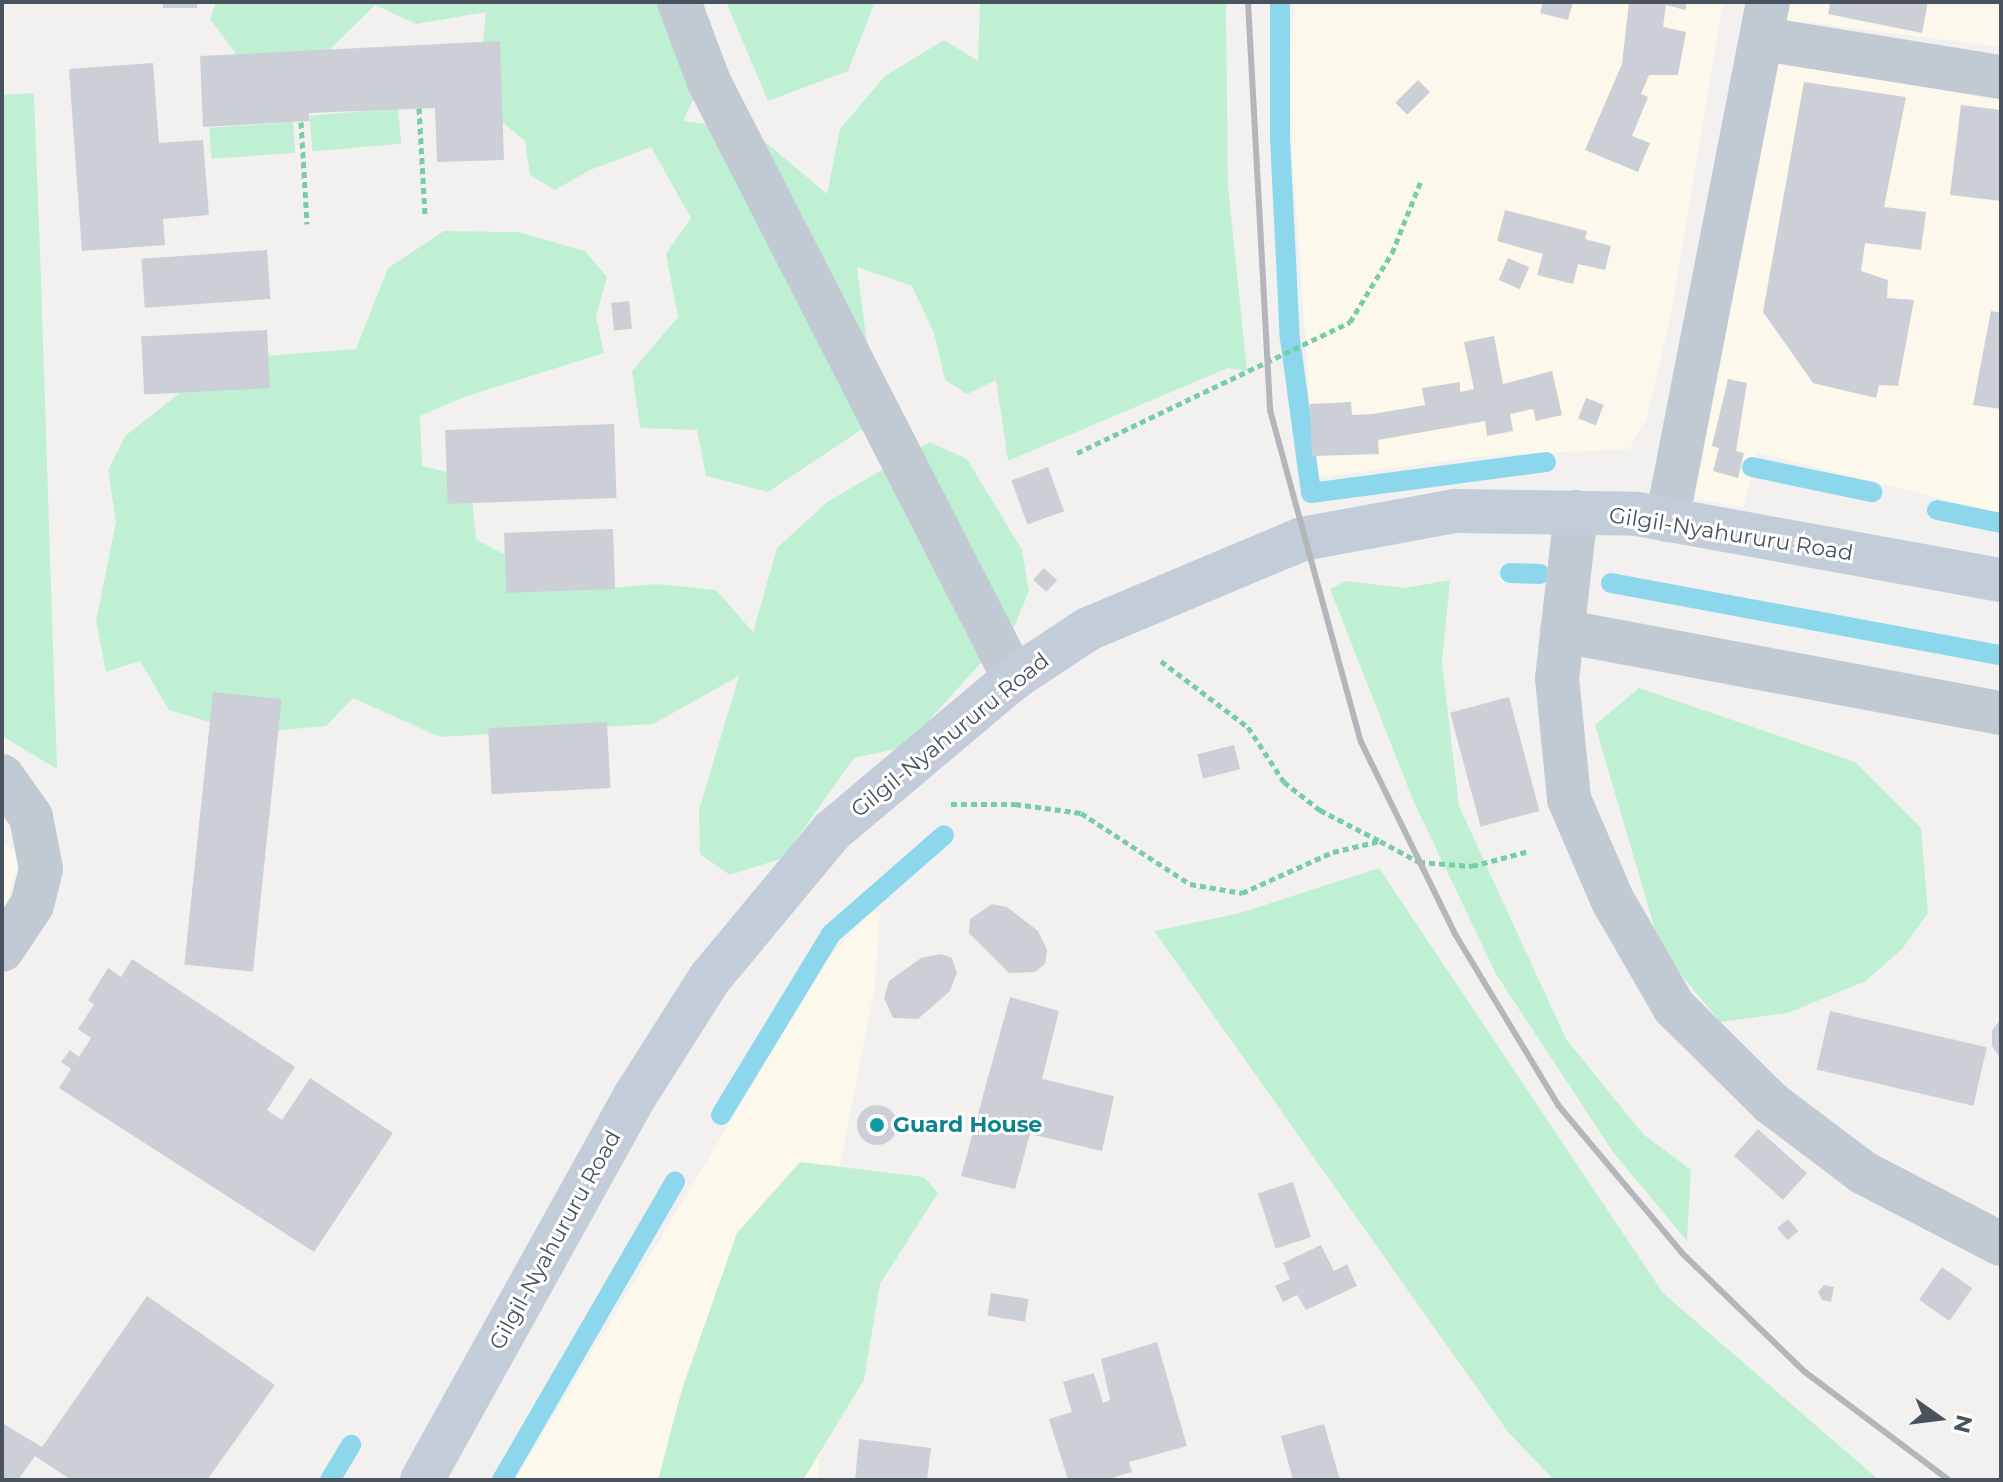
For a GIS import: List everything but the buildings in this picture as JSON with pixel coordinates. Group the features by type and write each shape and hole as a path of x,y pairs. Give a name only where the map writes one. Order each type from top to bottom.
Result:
{"main road":[{"name":"Gilgil-Nyahururu Road","path":"422,1480 635,1096 710,978 831,832 1014,678 1111,618 1302,539 1369,523 1455,511 1576,512 1667,520 2001,580"}],"street":[{"path":"679,2 709,82 1014,678"},
{"path":"1667,520 1765,20 2001,77"},
{"path":"1576,512 1557,678 1569,799 1613,901 1674,1007 1771,1103 1864,1173 2001,1244"},
{"path":"1562,631 2001,713"},
{"path":"2,776 31,817 41,869 32,905 2,950"}],"path":[{"path":"419,108 425,217"},
{"path":"301,122 307,224"},
{"path":"1077,453 1282,354 1306,346 1350,322 1392,253 1421,181"},
{"path":"1111,618 1203,697 1248,727 1284,782 1320,810 1419,862 1472,866 1585,836"},
{"path":"862,805 1015,804 1081,813 1190,884 1242,893 1333,852 1380,841"}],"shaded area":[{"path":"1295,2 1723,2 1671,315 1647,417 1629,449 1483,456 1315,478 1293,165 1290,65"},
{"path":"1783,2 2001,2 2001,47 1780,19"},
{"path":"1775,63 2001,98 2001,514 1757,452 1743,508 1695,499"},
{"path":"2,843 15,851 18,864 2,920"},
{"path":"871,911 880,914 875,985 828,1227 818,1480 515,1480 827,961"}],"green space":[{"path":"216,2 703,2 717,51 683,121 750,129 827,194 840,129 885,76 944,40 978,61 980,2 1226,2 1228,186 1247,371 1228,368 1008,461 996,380 967,394 945,380 934,333 912,286 857,267 867,344 867,426 768,492 706,476 697,430 640,428 632,371 678,317 666,254 691,218 651,147 590,170 555,190 530,175 525,141 477,101 486,12 416,24 375,5 307,72 254,78 210,19"},
{"path":"726,2 875,2 848,71 768,101"},
{"path":"34,93 57,769 2,736 2,95"},
{"path":"398,108 401,144 312,152 309,116"},
{"path":"293,122 295,153 211,159 209,128"},
{"path":"444,231 518,232 585,251 607,277 596,317 604,353 464,397 420,416 422,466 470,477 476,539 536,572 589,590 656,584 716,590 753,632 777,548 827,502 930,442 967,459 1022,550 1029,591 1015,625 905,747 854,758 783,858 730,875 700,854 699,810 739,676 653,724 440,737 353,698 326,726 247,733 169,710 140,661 106,672 96,621 116,522 108,470 125,436 223,359 356,349 388,268"},
{"path":"1450,580 1442,663 1459,806 1566,1039 1643,1134 1691,1170 1687,1241 1613,1152 1496,974 1413,800 1330,589 1346,581 1405,588"},
{"path":"1639,688 1855,762 1921,828 1928,913 1902,949 1866,981 1788,1013 1720,1022 1661,950 1595,725"},
{"path":"1379,868 1663,1293 1879,1480 1554,1480 1508,1432 1154,931 1240,913"},
{"path":"800,1162 924,1177 938,1193 880,1284 864,1380 803,1480 658,1480 682,1389 737,1233"}],"waterway":[{"path":"1280,2 1280,138 1290,339 1311,493 1546,462"},
{"path":"1752,467 1872,492"},
{"path":"1937,510 2001,523"},
{"path":"1510,573 1540,574"},
{"path":"1611,583 1998,655"},
{"path":"721,1115 831,934 944,835"},
{"path":"502,1480 675,1182"},
{"path":"330,1480 351,1445"}],"railway":[{"path":"1248,2 1270,410 1361,742 1455,934 1558,1105 1682,1253 1805,1372 1949,1480"}],"place":[{"name":"Guard House","path":"877,1125"}]}
